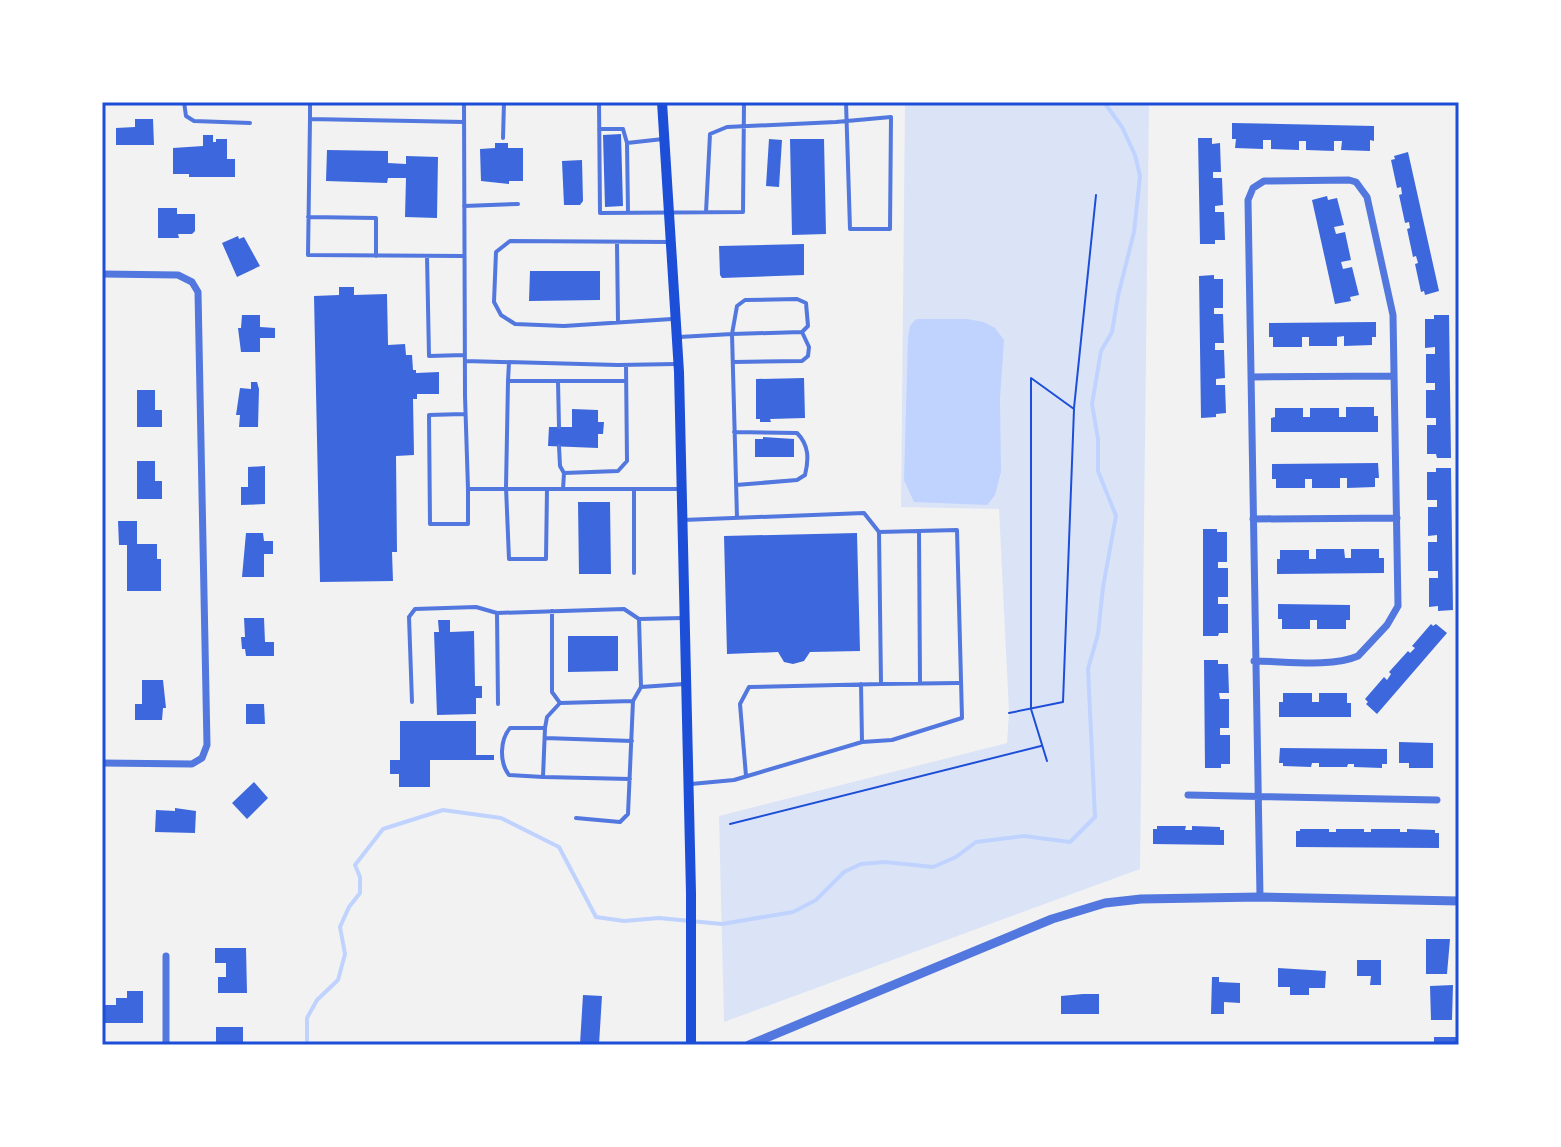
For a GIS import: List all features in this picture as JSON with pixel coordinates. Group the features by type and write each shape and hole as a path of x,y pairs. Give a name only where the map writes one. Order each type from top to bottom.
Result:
{"main road":[{"path":"662,102 678,364 683,520 692,944 691,1045"}],"street":[{"path":"1254,661 1345,661 1358,656 1372,642 1398,606 1392,304 1370,206 1356,182 1270,181 1253,188 1248,200 1253,519 1254,661 1256,796 1260,897"},
{"path":"102,274 178,275 192,282 198,292 207,745 202,758 192,764 102,763"},
{"path":"1251,377 1394,376"},
{"path":"1253,519 1397,518"},
{"path":"1188,795 1437,800"},
{"path":"749,1045 1081,909 1141,899 1260,897 1459,901"},
{"path":"166,956 166,1045"}],"lane":[{"path":"184,102 186,116 194,121 250,123"},
{"path":"310,102 308,255 464,256"},
{"path":"464,102 464,358 468,524 430,524 429,415 465,414"},
{"path":"503,138 504,102"},
{"path":"599,102 598,211 628,213 743,212 744,102"},
{"path":"706,212 710,134 727,127 744,127 847,120 891,117 890,229 850,229 847,120 846,102"},
{"path":"310,119 464,122"},
{"path":"599,129 623,129 627,143 628,213"},
{"path":"627,143 663,139"},
{"path":"464,206 518,204"},
{"path":"308,217 376,218 376,256"},
{"path":"670,242 510,241 496,252 494,302 501,315 515,324 564,326 675,319"},
{"path":"616,243 618,321"},
{"path":"427,256 429,356 509,362 678,364"},
{"path":"676,337 732,334 802,332 808,326 806,303 797,299 745,300 737,306 732,334 737,518"},
{"path":"733,362 802,361 808,356 809,347 802,332"},
{"path":"509,362 506,487 509,559 546,559 547,489"},
{"path":"564,473 618,471 627,461 626,365"},
{"path":"508,381 626,381"},
{"path":"558,381 559,427"},
{"path":"734,432 797,433 807,450 808,465 805,475 797,480 736,485"},
{"path":"559,446 560,466 564,473 563,489"},
{"path":"468,489 682,489"},
{"path":"634,489 634,573"},
{"path":"683,520 864,513 879,532 881,684"},
{"path":"689,784 746,776 862,742 892,740 962,718 957,530 879,532"},
{"path":"919,531 920,683"},
{"path":"412,702 409,617 415,609 476,607 497,613 624,609 639,619 685,618"},
{"path":"552,611 552,692 560,703"},
{"path":"497,613 498,704"},
{"path":"576,818 620,822 628,814 633,701 641,687 639,619"},
{"path":"746,776 740,704 749,687 960,683"},
{"path":"641,687 687,684"},
{"path":"861,684 862,742"},
{"path":"543,777 547,717 560,703 633,701"},
{"path":"545,728 510,728 503,737 503,767 509,775 630,779"},
{"path":"545,738 632,741"},
{"path":"774,1035 778,1045"}],"path":[{"path":"1009,713 1063,702 1074,409 1096,195"},
{"path":"1047,761 1031,709 1031,378 1074,409"},
{"path":"730,824 1042,745"}],"shaded area":[{"path":"905,102 1149,102 1140,869 724,1022 719,816 1007,743 1009,713 999,509 901,507"}],"water":[{"path":"916,319 984,322 995,328 1004,340 1000,398 1001,472 995,495 987,505 914,502 904,480 908,337 910,326"}],"building":[{"path":"135,119 153,119 154,145 116,145 116,128 135,127"},
{"path":"1232,123 1374,126 1374,141 1370,140 1370,151 1341,150 1342,141 1334,141 1334,151 1306,150 1306,141 1299,141 1299,150 1271,149 1271,140 1263,140 1263,149 1235,148"},
{"path":"621,134 623,206 605,207 603,135"},
{"path":"203,135 213,135 213,142 227,139 227,159 235,159 235,177 173,174 173,148 203,146"},
{"path":"1198,138 1212,138 1212,144 1220,143 1221,172 1213,172 1213,178 1222,178 1223,205 1215,206 1215,212 1224,212 1225,240 1215,240 1215,244 1200,244"},
{"path":"769,139 782,140 779,187 766,186"},
{"path":"790,139 824,139 826,234 792,235"},
{"path":"495,143 508,143 508,148 523,148 523,181 509,181 509,184 481,181 480,149 495,148"},
{"path":"327,150 388,151 388,163 406,164 406,156 438,157 437,218 405,217 406,178 388,178 387,183 326,181"},
{"path":"1408,152 1439,291 1425,295 1424,291 1421,292 1415,264 1418,263 1416,256 1413,257 1407,229 1410,228 1409,222 1405,223 1399,195 1402,194 1401,187 1397,188 1391,160"},
{"path":"582,160 583,201 580,205 564,205 562,161"},
{"path":"1327,196 1328,200 1337,198 1344,225 1334,227 1336,234 1345,232 1351,260 1341,262 1343,269 1352,267 1359,295 1350,297 1351,301 1335,304 1312,200"},
{"path":"158,208 177,208 177,214 195,214 195,231 192,234 178,234 179,238 158,238"},
{"path":"238,236 239,239 244,237 260,266 237,277 222,243"},
{"path":"804,244 804,275 722,278 720,275 719,246"},
{"path":"530,271 600,271 600,300 529,301"},
{"path":"1214,275 1214,279 1223,279 1223,308 1214,308 1214,314 1223,314 1224,343 1215,343 1215,350 1224,350 1225,378 1216,379 1216,385 1225,385 1226,413 1201,418 1199,276"},
{"path":"339,287 354,287 354,295 387,294 388,345 405,344 406,355 412,355 416,373 439,372 439,394 417,394 417,399 413,399 414,455 396,456 397,552 392,552 393,581 320,582 314,296 339,295"},
{"path":"242,315 260,315 260,327 275,328 275,338 260,338 260,352 241,352 238,328 241,328"},
{"path":"1434,315 1449,315 1451,458 1427,454 1427,425 1436,425 1436,418 1426,418 1426,390 1435,390 1435,383 1426,383 1426,354 1435,354 1435,347 1425,348 1425,319 1434,319"},
{"path":"1376,322 1376,337 1372,337 1372,345 1344,346 1344,336 1337,337 1337,346 1309,346 1309,337 1302,337 1302,347 1273,347 1273,337 1269,337 1269,323"},
{"path":"804,378 805,418 770,419 771,422 756,419 756,379"},
{"path":"251,382 257,382 259,389 258,427 239,427 240,415 236,415 240,388 251,389"},
{"path":"137,390 155,390 155,410 162,410 162,427 137,427"},
{"path":"1346,407 1374,407 1374,416 1378,416 1378,432 1271,432 1275,408 1303,408 1303,417 1310,417 1310,408 1339,408 1339,417 1346,417"},
{"path":"572,409 598,410 598,422 604,422 603,434 598,434 598,448 548,446 549,427 572,427"},
{"path":"755,439 794,439 794,457 755,457"},
{"path":"137,461 155,461 155,481 162,481 162,499 137,499"},
{"path":"1378,463 1379,478 1375,478 1375,487 1347,488 1347,478 1340,478 1340,488 1312,488 1312,479 1305,479 1305,488 1276,488 1276,479 1272,479 1272,464"},
{"path":"265,466 265,504 241,505 241,487 248,487 248,467"},
{"path":"1436,468 1451,468 1453,610 1438,611 1438,606 1429,607 1429,578 1438,578 1438,571 1428,571 1428,542 1437,542 1437,535 1428,536 1428,507 1437,507 1437,500 1427,500 1427,472 1436,472"},
{"path":"578,502 610,502 611,574 579,574"},
{"path":"118,521 137,521 137,544 157,544 157,559 161,559 161,591 127,591 127,545 119,545"},
{"path":"1203,529 1227,532 1227,562 1218,562 1218,568 1228,568 1228,597 1218,597 1218,604 1228,604 1228,633 1219,633 1218,636 1203,636"},
{"path":"246,533 263,533 264,541 273,541 273,554 264,554 264,577 242,577"},
{"path":"857,533 860,651 810,652 804,661 793,664 784,662 778,652 727,654 724,536"},
{"path":"1316,549 1344,549 1345,558 1351,558 1351,549 1379,549 1379,558 1384,558 1384,573 1277,574 1280,550 1309,550 1309,559 1316,559"},
{"path":"1278,604 1350,605 1350,620 1346,620 1346,629 1317,629 1317,620 1310,620 1310,629 1282,629"},
{"path":"244,618 264,618 265,642 274,642 274,656 246,656 241,637 245,637"},
{"path":"438,620 450,620 450,632 474,631 475,686 482,686 482,698 476,698 476,714 437,715 434,632 439,632"},
{"path":"1431,624 1436,624 1447,633 1377,714 1365,699 1384,677 1387,680 1391,674 1389,672 1408,651 1410,653 1415,648 1412,646"},
{"path":"568,636 618,636 618,671 568,672"},
{"path":"1204,660 1228,664 1229,693 1219,693 1220,699 1229,699 1229,728 1220,728 1220,735 1230,735 1230,764 1221,764 1221,768 1205,768"},
{"path":"142,680 163,680 166,708 163,708 162,720 135,720 135,704 142,704"},
{"path":"1283,693 1312,693 1312,702 1319,702 1319,693 1347,693 1351,717 1279,717 1279,702 1283,702"},
{"path":"246,704 264,704 265,724 246,724"},
{"path":"400,721 476,721 476,755 494,755 494,760 430,760 430,787 399,787 399,774 390,774 390,760 400,760"},
{"path":"1399,742 1433,743 1433,768 1409,768 1409,763 1399,763"},
{"path":"1280,748 1387,749 1387,764 1382,764 1382,768 1354,767 1354,764 1319,767 1319,763 1312,763 1311,767 1283,766 1279,763"},
{"path":"254,782 268,798 247,819 232,803"},
{"path":"175,808 196,811 195,833 155,832 156,810 175,811"},
{"path":"1157,826 1186,826 1185,830 1192,830 1192,826 1220,827 1224,830 1224,845 1153,844 1153,829"},
{"path":"1329,829 1329,832 1336,832 1336,829 1364,829 1364,832 1371,832 1371,829 1400,829 1400,832 1407,832 1407,829 1435,830 1439,833 1439,848 1296,847 1296,831"},
{"path":"1426,939 1450,939 1447,974 1426,974"},
{"path":"215,948 246,948 247,993 218,993 218,977 226,977 226,963 215,963"},
{"path":"1357,960 1381,960 1381,985 1370,985 1371,976 1357,976"},
{"path":"1278,968 1326,971 1325,988 1309,988 1309,995 1290,995 1290,987 1278,987"},
{"path":"1212,977 1219,977 1219,982 1240,983 1240,1003 1224,1002 1224,1014 1211,1014"},
{"path":"1453,985 1452,1020 1431,1020 1430,986"},
{"path":"127,991 143,991 143,1023 102,1023 102,1005 116,1005 116,998 127,998"},
{"path":"1099,994 1099,1014 1061,1014 1061,996"},
{"path":"583,995 602,996 599,1045 580,1044"},
{"path":"216,1027 243,1027 243,1045 216,1044"},
{"path":"1434,1037 1459,1037 1459,1045 1434,1045"}],"waterway":[{"path":"307,1045 307,1018 317,1000 338,980 345,954 340,927 360,893 360,877 355,865 383,829 443,810 501,818 559,847 596,917 624,921 659,918 722,924 793,912 816,900 844,872 861,864 885,862 933,867 956,857 976,842 1024,836 1070,842 1095,817 1088,669 1098,634 1116,516 1098,471 1098,439 1092,404 1101,351 1112,332 1134,232 1140,176 1135,155 1122,127 1104,102"}]}
